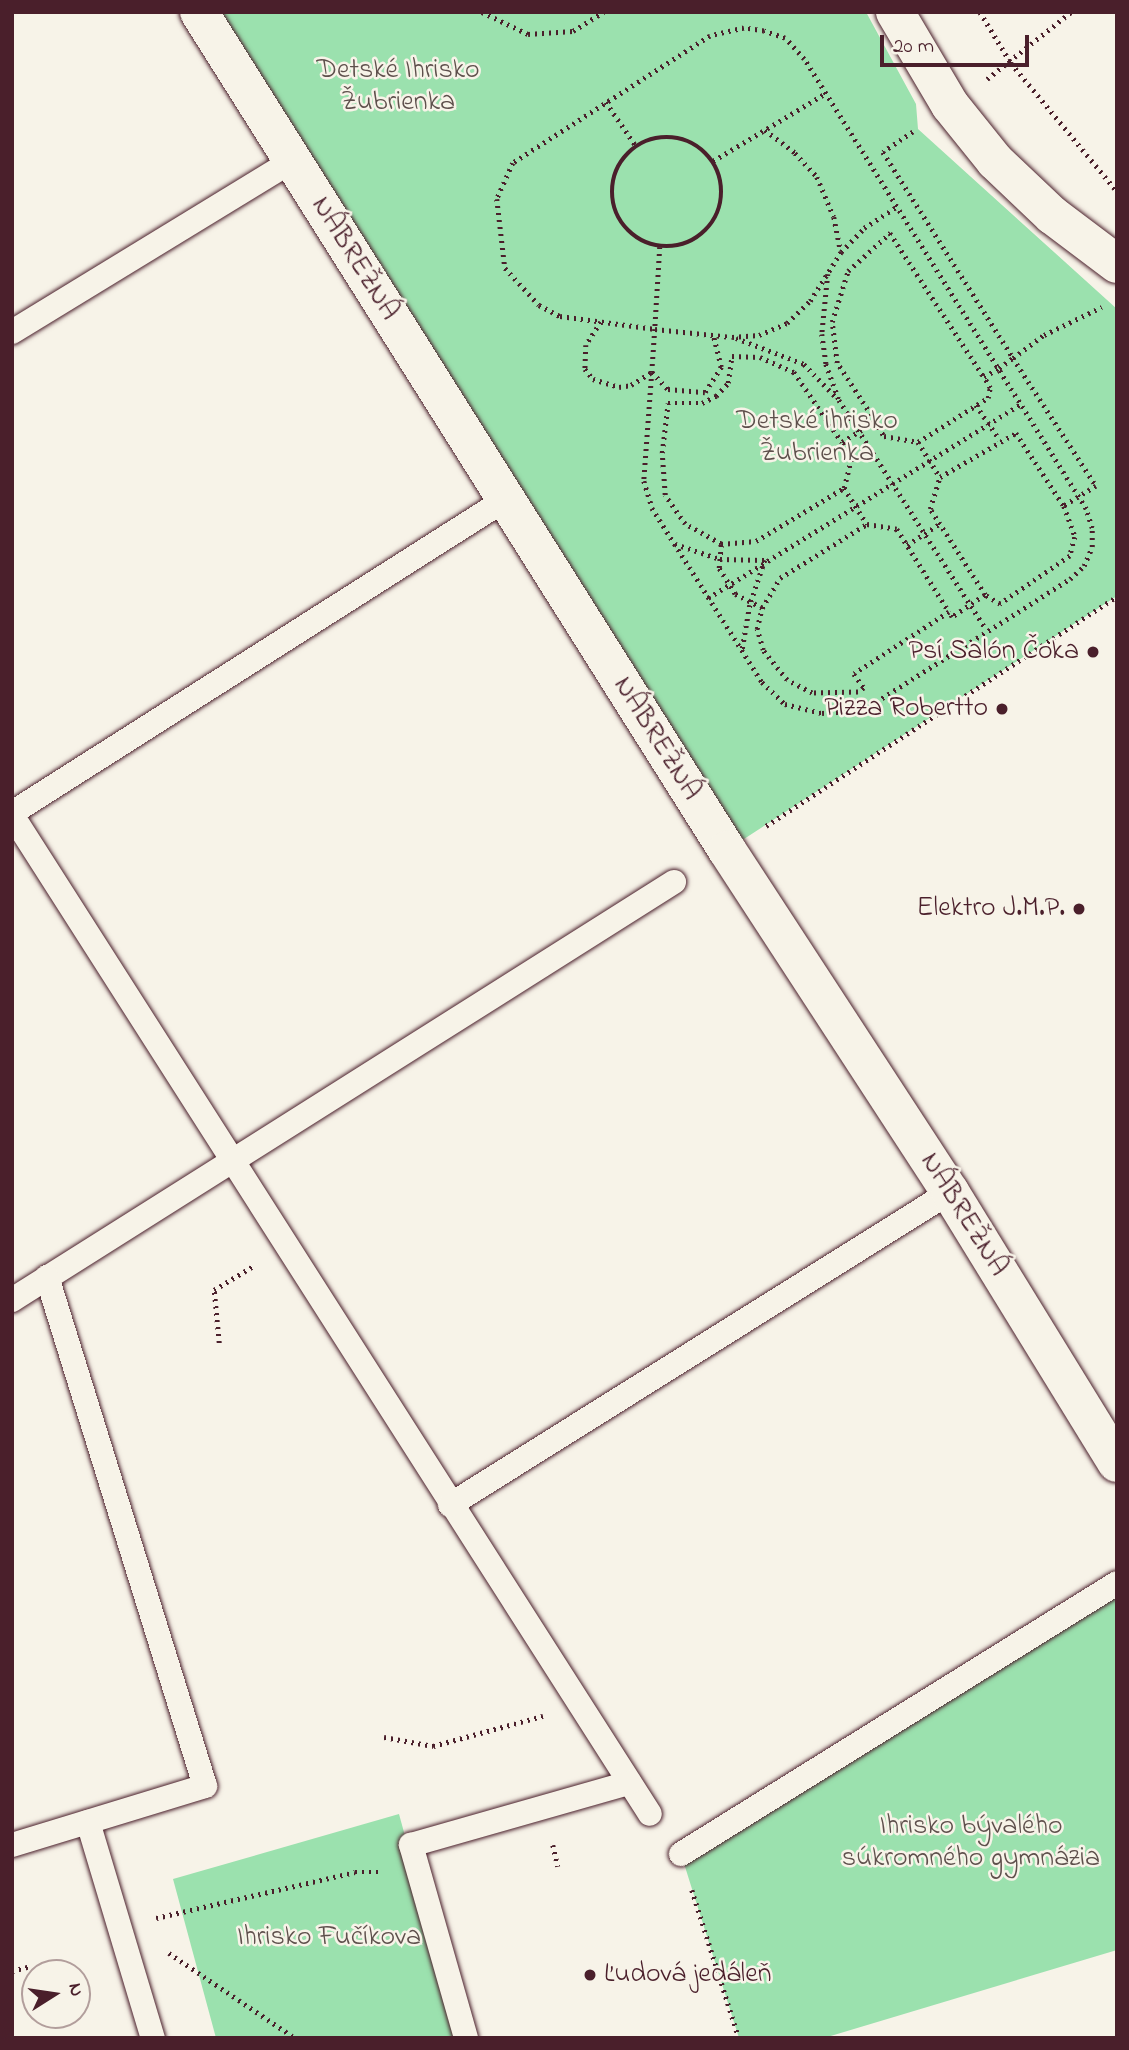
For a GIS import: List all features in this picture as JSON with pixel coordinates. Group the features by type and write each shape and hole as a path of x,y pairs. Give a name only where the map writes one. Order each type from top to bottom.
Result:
{"street":[{"name":"NÁBREŽNÁ","path":"199,12 726,850 950,1192 1117,1463"},
{"path":"895,12 950,105 995,161 1052,215 1117,264"}],"lane":[{"path":"12,332 292,161"},
{"path":"506,499 12,814 450,1505 650,1814"},
{"path":"12,1300 230,1159 674,882"},
{"path":"450,1505 950,1192"},
{"path":"12,1845 205,1787 47,1277"},
{"path":"681,1854 1117,1583"},
{"path":"467,2038 411,1845 629,1783"},
{"path":"88,1822 153,2038"}],"path":[{"path":"482,12 528,34 573,31 604,12"},
{"path":"980,12 1011,63 1117,191"},
{"path":"977,86 1011,63 1071,12"},
{"path":"660,247 655,329 644,481 652,508 762,682 785,704 822,713 852,711 876,702 1084,566 1092,547 1092,528 1079,497 826,93 785,38 744,28 710,36 513,163 497,199 505,268 521,290 560,316 655,329 732,337 759,335 786,323 810,301 841,252 864,228 896,207"},
{"path":"713,161 826,93"},
{"path":"606,102 636,146"},
{"path":"918,129 883,152 1096,486 1065,506"},
{"path":"765,130 795,153 817,177 834,217 841,252"},
{"path":"670,136 687,140 713,161 723,192 714,222 691,243 660,247 642,242 616,214 614,176 622,159 636,146 670,136"},
{"path":"885,235 895,237 984,377 991,393 918,442 884,436 836,363 832,322 848,271 885,235"},
{"path":"829,271 822,334 826,364 839,401"},
{"path":"984,377 1044,335 1109,304"},
{"path":"601,322 584,356 585,369 593,379 606,385 631,386 652,372"},
{"path":"652,372 667,389 705,392 718,379 721,367 713,335"},
{"path":"732,337 804,364 839,401 986,629"},
{"path":"732,356 760,357 794,372 842,442 852,457 844,488 757,541 721,544 685,524 665,495 662,453 668,403 702,403 716,396 728,383 732,356"},
{"path":"708,598 765,560 1021,404"},
{"path":"976,405 1000,440"},
{"path":"842,442 875,421"},
{"path":"1009,434 1020,437 1065,506 1075,537 1070,556 1000,604 985,595 930,509 940,477 1009,434"},
{"path":"918,442 940,477"},
{"path":"844,488 867,524"},
{"path":"949,612 854,674 864,688 849,695 799,688 772,666 757,629 762,608 780,578 867,524 897,529 949,612 952,617 985,595"},
{"path":"907,545 939,524"},
{"path":"675,544 720,559 765,560"},
{"path":"721,544 719,568 729,584 750,605 762,608"},
{"path":"742,653 750,605 765,560"},
{"path":"757,832 1117,596"},
{"path":"219,1343 214,1290 286,1246"},
{"path":"384,1737 433,1746 580,1707"},
{"path":"681,1854 739,2038"},
{"path":"116,1917 150,1920 355,1872 418,1872"},
{"path":"116,1917 295,2038"}],"green space":[{"name":"Detské ihrisko Žubrienka","path":"199,12 866,12 916,104 918,129 1117,309 1117,596 727,850"},
{"name":"Ihrisko bývalého súkromného gymnázia","path":"1117,1583 1117,1950 824,2038 739,2038 681,1854"},
{"name":"Ihrisko Fučíkova","path":"399,1814 460,2038 216,2038 173,1879"}],"place":[{"name":"Psí Salón Čoka","path":"1093,652"},
{"name":"Pizza Robertto","path":"1002,709"},
{"name":"Elektro J.M.P.","path":"1079,909"},
{"name":"Ľudová jedáleň","path":"590,1975"}],"park label":[{"name":"Detské Ihrisko Žubrienka","path":"398,87"}]}
